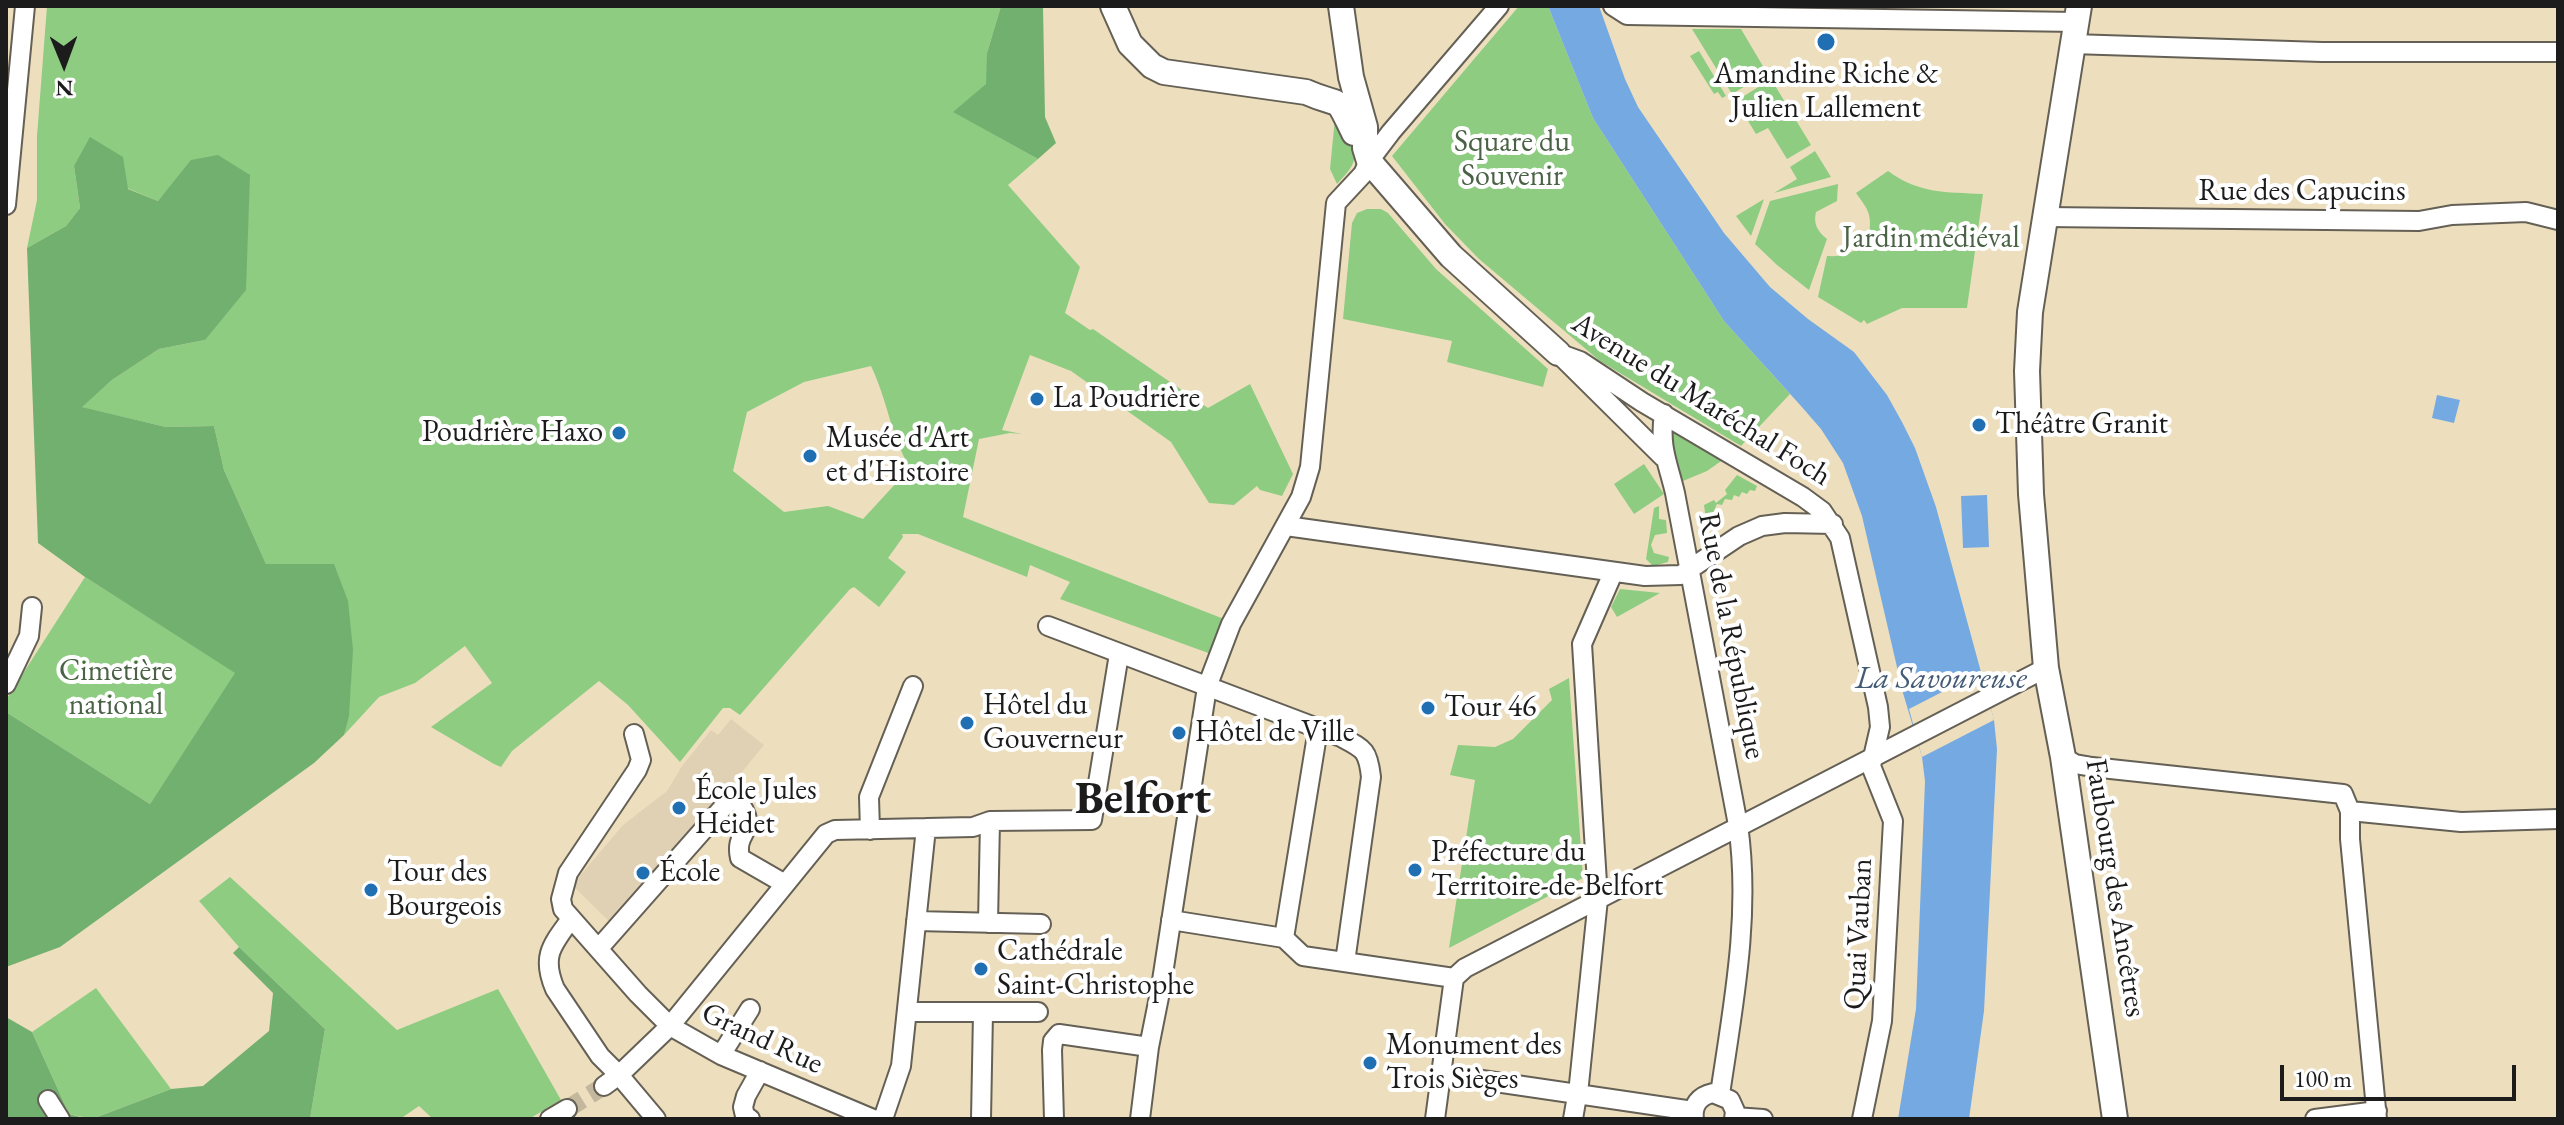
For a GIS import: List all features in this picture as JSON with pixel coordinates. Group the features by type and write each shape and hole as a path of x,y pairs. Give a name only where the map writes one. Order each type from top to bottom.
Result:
{"main road":[{"name":"Avenue du Maréchal Foch","path":"1113,6 1130,44 1152,66 1164,72 1306,92 1342,104 1352,131 1367,154 1451,256 1558,353"},
{"path":"1341,6 1351,77 1365,127 1367,154"},
{"name":"Faubourg des Ancêtres","path":"2076,24 2030,312 2027,371 2031,494 2046,668 2063,757 2115,1119"}],"street":[{"path":"6,205 25,6"},
{"path":"1140,1119 1207,687 1231,624 1301,497 1310,467 1336,203 1363,174 1367,154 1499,6"},
{"path":"1620,11 2076,24 2251,51 2558,52"},
{"path":"1306,92 1341,86 1351,77"},
{"name":"Rue des Capucins","path":"2045,217 2419,221 2452,215 2526,212 2558,220"},
{"name":"Avenue du Maréchal Foch","path":"1558,353 1580,361 1803,497 1833,524 1848,568 1878,707 1880,727 1873,756"},
{"name":"Rue de la République","path":"1558,353 1663,457"},
{"name":"Rue de la République","path":"1664,414 1661,437 1663,457 1675,493 1690,568 1742,861 1738,980 1720,1094"},
{"path":"1286,526 1645,576 1681,575 1739,536 1762,526 1833,524"},
{"path":"1573,1119 1598,899 1582,644 1613,573"},
{"path":"6,684 29,636 32,607"},
{"path":"1048,626 1318,729 1360,747 1369,756 1371,777 1345,962"},
{"path":"604,1086 670,1026 826,834 835,830 973,827 990,821 1092,820 1119,654"},
{"path":"1435,1119 1454,978 1465,968 2046,668"},
{"path":"870,830 869,797 913,686"},
{"path":"1284,938 1318,729"},
{"path":"634,734 641,760 564,883 561,899 563,909 571,919 548,956 550,978 555,989 593,1047 656,1119"},
{"name":"Quai Vauban","path":"1862,1119 1882,1021 1893,821 1873,775 1873,756"},
{"path":"2063,757 2075,764 2092,767 2346,802 2461,822 2558,819"},
{"path":"599,948 734,795 749,820 738,850 740,858 785,884"},
{"path":"2315,1119 2377,1115 2346,802"},
{"path":"988,923 990,821"},
{"path":"883,1119 901,1066 916,921 933,828"},
{"name":"Grand Rue","path":"571,919 670,1026 721,1055 873,1119"},
{"path":"1171,920 1284,938 1303,956 1454,978"},
{"path":"916,921 1041,924"},
{"path":"721,1055 750,1009"},
{"path":"907,1012 1038,1012"},
{"path":"981,1119 983,1013"},
{"path":"1054,1119 1052,1050 1053,1041 1059,1034 1149,1047"},
{"path":"750,1119 745,1116 743,1107 760,1071"},
{"path":"1441,1074 1693,1115 1700,1098 1713,1093 1730,1100 1735,1118 1763,1119"},
{"path":"48,1100 60,1119"},
{"path":"550,1119 567,1109"}],"shaded area":[{"name":"École Jules Heidet","path":"731,719 764,745 613,925 572,885 623,825 667,791 682,766 711,730 718,735"}],"green space":[{"path":"47,6 1001,6 987,53 987,84 954,112 1038,159 1008,185 1080,267 1065,313 1208,408 1250,384 1293,474 1282,496 1260,490 1257,486 1234,505 1209,503 1171,442 1071,371 1030,355 1002,430 1022,434 979,439 963,517 1224,619 1211,654 1060,599 1070,582 1030,565 1027,577 918,534 902,534 888,558 906,572 879,607 854,587 850,589 740,715 730,708 723,708 680,762 628,705 599,681 512,751 501,767 494,764 431,727 492,683 465,646 415,683 379,697 344,735 351,683 266,564 224,470 214,426 166,427 81,407 112,380 159,349 205,340 172,185 158,201 74,166 80,208 66,226 27,248 37,200 37,136","holes":["871,366 910,468 863,519 828,506 784,512 733,471 747,412 804,382"]},
{"path":"1001,6 1043,6 1045,117 1056,143 1038,159 953,112 986,84 987,53"},
{"name":"Square du Souvenir","path":"1519,6 1548,6 1593,118 1724,321 1790,394 1741,446 1600,361 1479,259 1445,224 1392,156"},
{"path":"1692,29 1741,29 1767,73 1732,94"},
{"path":"1699,51 1726,96 1722,98 1718,92 1714,94 1690,56"},
{"path":"1771,79 1811,145 1787,159 1768,128 1756,134 1736,101"},
{"path":"1336,108 1355,150 1352,166 1337,184 1330,169"},
{"path":"90,137 123,157 128,189 158,201 191,160 218,155 250,175 246,290 205,340 159,349 112,380 82,407 166,427 214,426 224,470 266,564 334,564 348,601 353,650 349,716 344,735 314,763 60,947 6,967 6,712 150,804 235,673 85,577 38,543 27,248 66,226 80,208 74,166"},
{"path":"1815,151 1831,177 1774,193 1797,179 1790,167"},
{"name":"Jardin médiéval","path":"1888,171 1922,188 1983,194 1967,308 1902,308 1867,324 1818,297 1827,256 1853,251 1869,233 1869,215 1856,193"},
{"path":"1838,184 1837,201 1816,212 1817,227 1827,239 1809,290 1755,244 1770,201"},
{"path":"1764,199 1751,236 1736,216"},
{"path":"1381,209 1388,213 1436,269 1548,369 1543,387 1447,362 1452,341 1343,319 1352,223 1357,213"},
{"path":"1670,428 1724,459 1707,471 1683,481 1668,445"},
{"path":"1644,464 1664,494 1634,514 1614,484"},
{"path":"1737,475 1757,486 1755,491 1742,492 1739,497 1734,495 1732,500 1725,499 1722,505 1717,504 1709,520 1720,523 1710,527 1704,505 1714,500 1716,503 1727,494 1725,490"},
{"path":"1659,506 1659,519 1666,520 1667,533 1655,535 1651,545 1654,553 1669,557 1668,562 1653,566 1646,559 1654,508"},
{"name":"Cimetière national","path":"85,577 236,673 150,804 6,712 6,700"},
{"path":"1620,589 1660,593 1617,617 1611,607"},
{"path":"1569,678 1583,878 1449,948 1475,780 1450,775 1458,745 1495,747 1513,739 1552,700 1549,689"},
{"path":"230,877 397,1030 498,989 561,1100 529,1119 433,1119 419,1106 400,1119 310,1119 325,1029 239,947 199,901"},
{"path":"239,947 325,1029 310,1119 92,1119 171,1089 203,1086 269,1031 273,993 233,953"},
{"path":"96,988 171,1089 92,1119 69,1114 32,1032"},
{"path":"6,1017 32,1032 69,1114 88,1119 6,1119"}],"water":[{"name":"La Savoureuse","path":"1548,6 1599,6 1638,107 1724,233 1770,287 1854,352 1887,395 1915,448 1936,507 1981,672 1994,720 1997,749 1984,1011 1969,1119 1898,1119 1916,1009 1925,781 1922,757 1903,693 1862,516 1843,463 1821,429 1724,321 1593,118"},
{"path":"2437,395 2460,400 2454,423 2432,418"},
{"path":"1987,495 1989,547 1963,548 1961,496"}],"pier":[{"path":"1981,672 1994,720 1922,757 1909,709"}],"tunnel":[{"path":"567,1109 604,1086"}],"place":[{"name":"Amandine Riche & Julien Lallement","path":"1826,42"},
{"name":"La Poudrière","path":"1037,399"},
{"name":"Théâtre Granit","path":"1979,425"},
{"name":"Poudrière Haxo","path":"619,433"},
{"name":"Musée d'Art et d'Histoire","path":"810,456"},
{"name":"Tour 46","path":"1428,708"},
{"name":"Hôtel du Gouverneur","path":"967,723"},
{"name":"Hôtel de Ville","path":"1179,733"},
{"name":"École Jules Heidet","path":"679,808"},
{"name":"Préfecture du Territoire-de-Belfort","path":"1415,870"},
{"name":"École","path":"643,873"},
{"name":"Tour des Bourgeois","path":"371,890"},
{"name":"Cathédrale Saint-Christophe","path":"981,969"},
{"name":"Monument des Trois Sièges","path":"1370,1063"}],"district":[{"name":"Belfort","path":"1143,800"}]}
